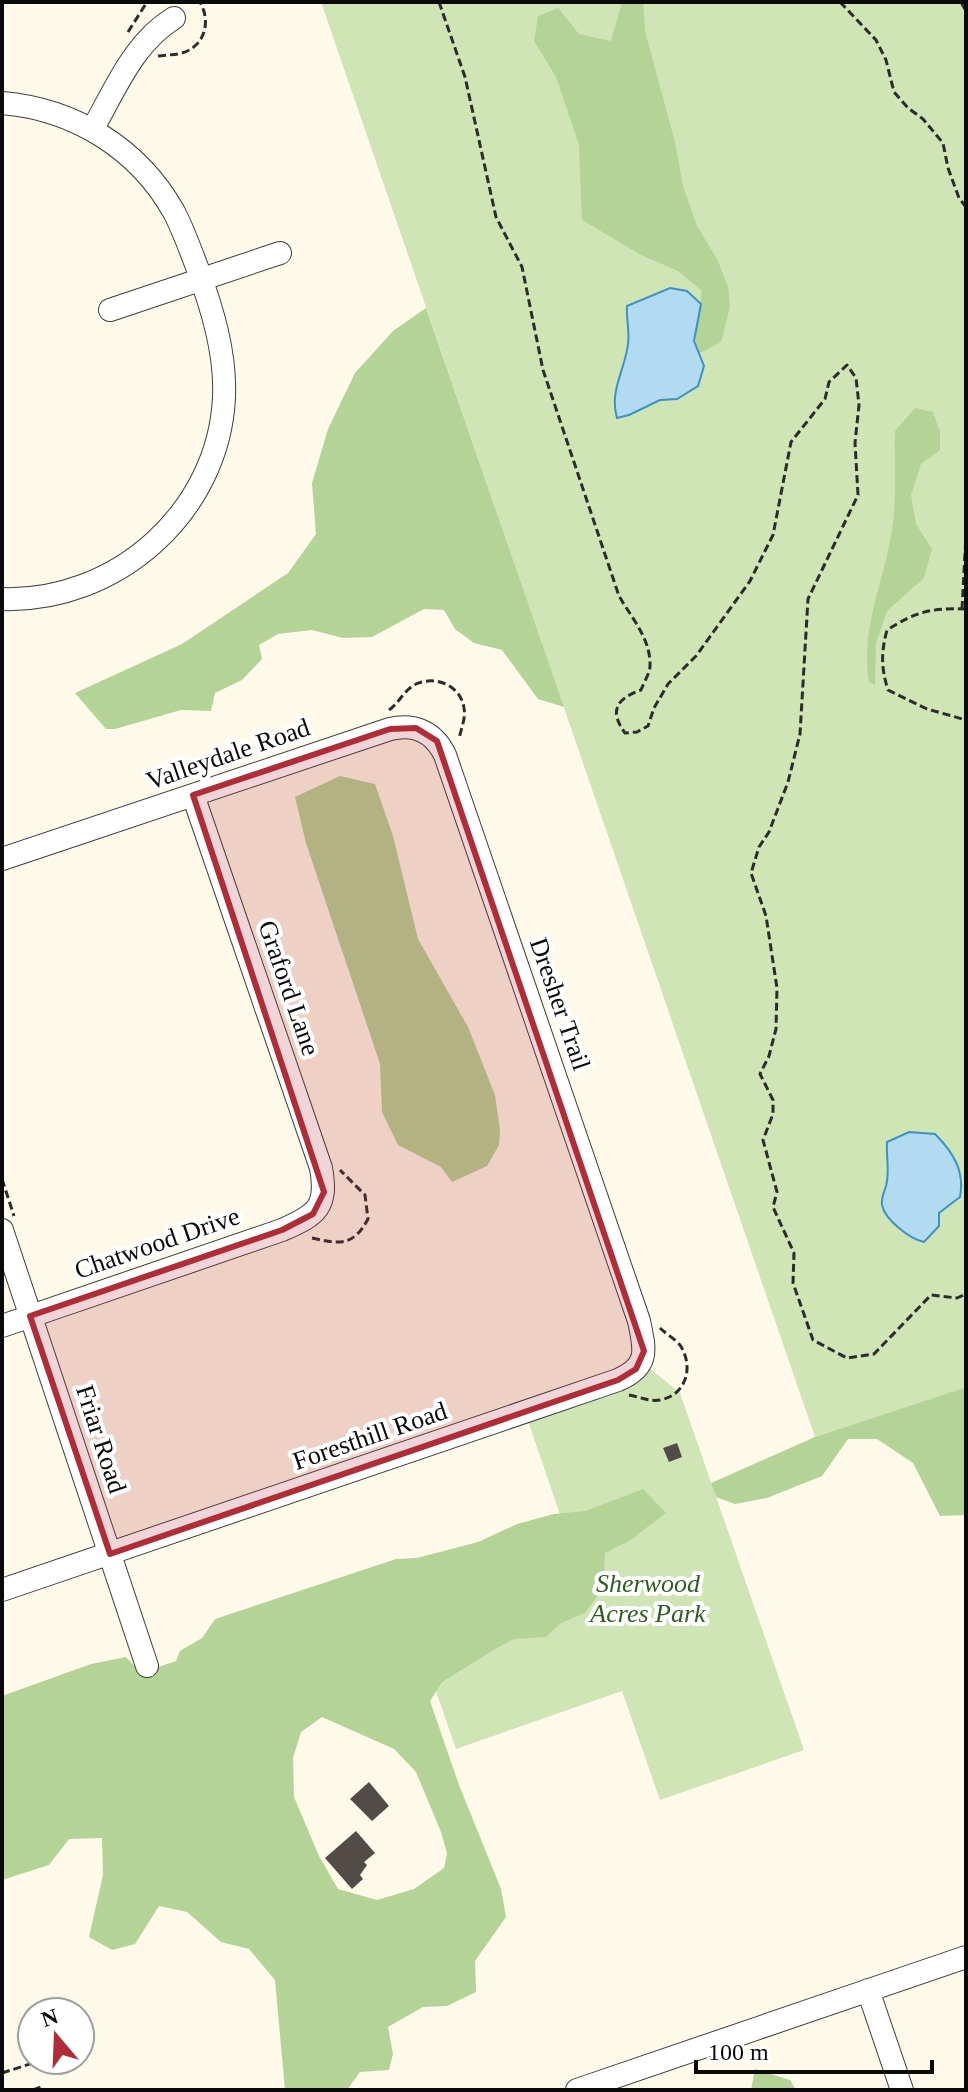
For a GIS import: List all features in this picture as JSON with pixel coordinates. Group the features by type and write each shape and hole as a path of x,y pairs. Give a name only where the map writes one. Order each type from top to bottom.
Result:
{"street":[{"path":"92,130 149,35 174,18"},
{"path":"2,103 52,112 92,130 135,161 161,192 181,227 201,280 223,365 224,397 210,461 190,501 163,536 145,552 105,577 77,589 47,596 2,599"},
{"path":"110,310 280,253"},
{"name":"Valleydale Road","path":"2,859 398,727 416,728 431,735 442,747 452,773"},
{"name":"Dresher Trail","path":"452,773 615,1252"},
{"name":"Graford Lane","path":"193,795 321,1168 324,1186 322,1200"},
{"name":"Chatwood Drive","path":"2,1326 282,1230 307,1219 322,1200"},
{"name":"Friar Road","path":"2,1230 147,1666"},
{"name":"Foresthill Road","path":"2,1590 628,1376 642,1362 644,1351 639,1321 615,1252"},
{"path":"577,2090 966,1957"},
{"path":"868,1990 902,2090"}],"path":[{"path":"153,58 180,54 198,45 207,20 200,2"},
{"path":"439,2 465,77 496,217 522,267 543,370 619,596 640,628 647,646 650,667 641,690 626,695 616,710 616,721 625,733 637,732 648,726 668,684 696,656 750,581 773,535 791,442 825,399 829,382 847,365 856,378 859,405 855,443 858,495 808,599 800,734 788,782 751,873 766,916 777,988 776,1029 769,1056 760,1074 773,1100 773,1114 763,1140 777,1192 773,1207 794,1253 793,1283 813,1340 847,1358 874,1354 931,1295 957,1298 966,1294"},
{"path":"840,2 876,40 886,60 894,92 943,143 948,168 959,198 966,207"},
{"path":"961,2 966,11"},
{"path":"966,535 964,609 934,608 912,614 887,630 881,651 888,690 927,709 966,720"},
{"path":"387,710 417,684 431,680 447,684 463,704 465,718 460,747"},
{"path":"300,1238 343,1243 355,1237 368,1219 365,1195 342,1173 336,1162"},
{"path":"625,1395 660,1400 671,1397 681,1389 687,1378 688,1364 679,1344 658,1325"},
{"path":"33,2090 44,2086"}],"highlighted area":[{"path":"416,728 437,741 644,1351 636,1369 618,1380 110,1554 30,1316 282,1230 313,1214 324,1192 193,795 390,729"}],"green space":[{"path":"321,2 966,2 966,1387 815,1437"},
{"path":"622,2 643,2 645,31 675,142 683,186 697,226 718,261 728,287 730,307 721,342 698,354 696,331 702,291 678,271 641,255 582,220 579,145 556,77 534,41 538,16 558,8 579,34 611,41"},
{"path":"426,308 564,707 538,699 502,650 474,643 455,629 444,610 424,609 372,637 343,638 312,630 278,634 259,645 262,659 242,680 215,693 211,711 181,710 106,729 75,693 182,644 288,573 316,534 312,483 328,429 355,373 393,331"},
{"path":"915,408 933,412 940,432 940,450 921,464 911,495 916,524 932,549 924,578 887,611 876,643 875,685 869,682 868,643 892,530 895,431"},
{"path":"340,776 375,784 393,836 418,939 468,1027 495,1095 499,1145 487,1166 452,1182 441,1167 398,1145 382,1112 380,1064 306,843 295,797"},
{"name":"Sherwood Acres Park","path":"642,1362 680,1393 804,1750 660,1800 622,1691 456,1749 404,1599 569,1541 525,1412"},
{"path":"966,1387 966,1515 940,1516 913,1463 877,1439 848,1439 822,1476 767,1498 735,1504 716,1497 711,1483 815,1437"},
{"path":"643,1489 666,1513 629,1541 605,1553 603,1588 585,1613 561,1623 546,1637 514,1639 497,1648 442,1682 430,1701 459,1785 501,1889 506,1917 475,1961 476,1992 447,2006 423,2007 388,2027 393,2054 389,2070 360,2072 347,2090 285,2090 275,1980 249,1949 221,1942 187,1912 159,1906 135,1944 112,1950 89,1937 103,1875 102,1838 69,1839 49,1865 2,1880 2,1696 91,1664 126,1657 141,1673 176,1661 180,1651 202,1638 215,1619 396,1559 417,1558 478,1542 517,1524 554,1514 585,1511","holes":["322,1717 394,1749 416,1772 447,1853 444,1868 414,1889 377,1900 338,1889 319,1856 294,1797 293,1758 301,1732"]},
{"path":"755,2069 790,2080 796,2090 751,2090"}],"water":[{"path":"670,288 687,291 701,304 694,341 704,366 698,386 677,399 660,400 617,418 616,390 628,339 627,306"},
{"path":"909,1132 935,1134 952,1155 961,1179 960,1197 939,1213 939,1226 924,1242 899,1228 882,1205 888,1175 887,1142"}],"building":[{"path":"677,1443 682,1457 669,1462 663,1448"},
{"path":"369,1782 389,1806 372,1821 350,1799"},
{"path":"356,1831 375,1853 364,1862 367,1865 360,1875 363,1879 352,1889 325,1858"}]}
